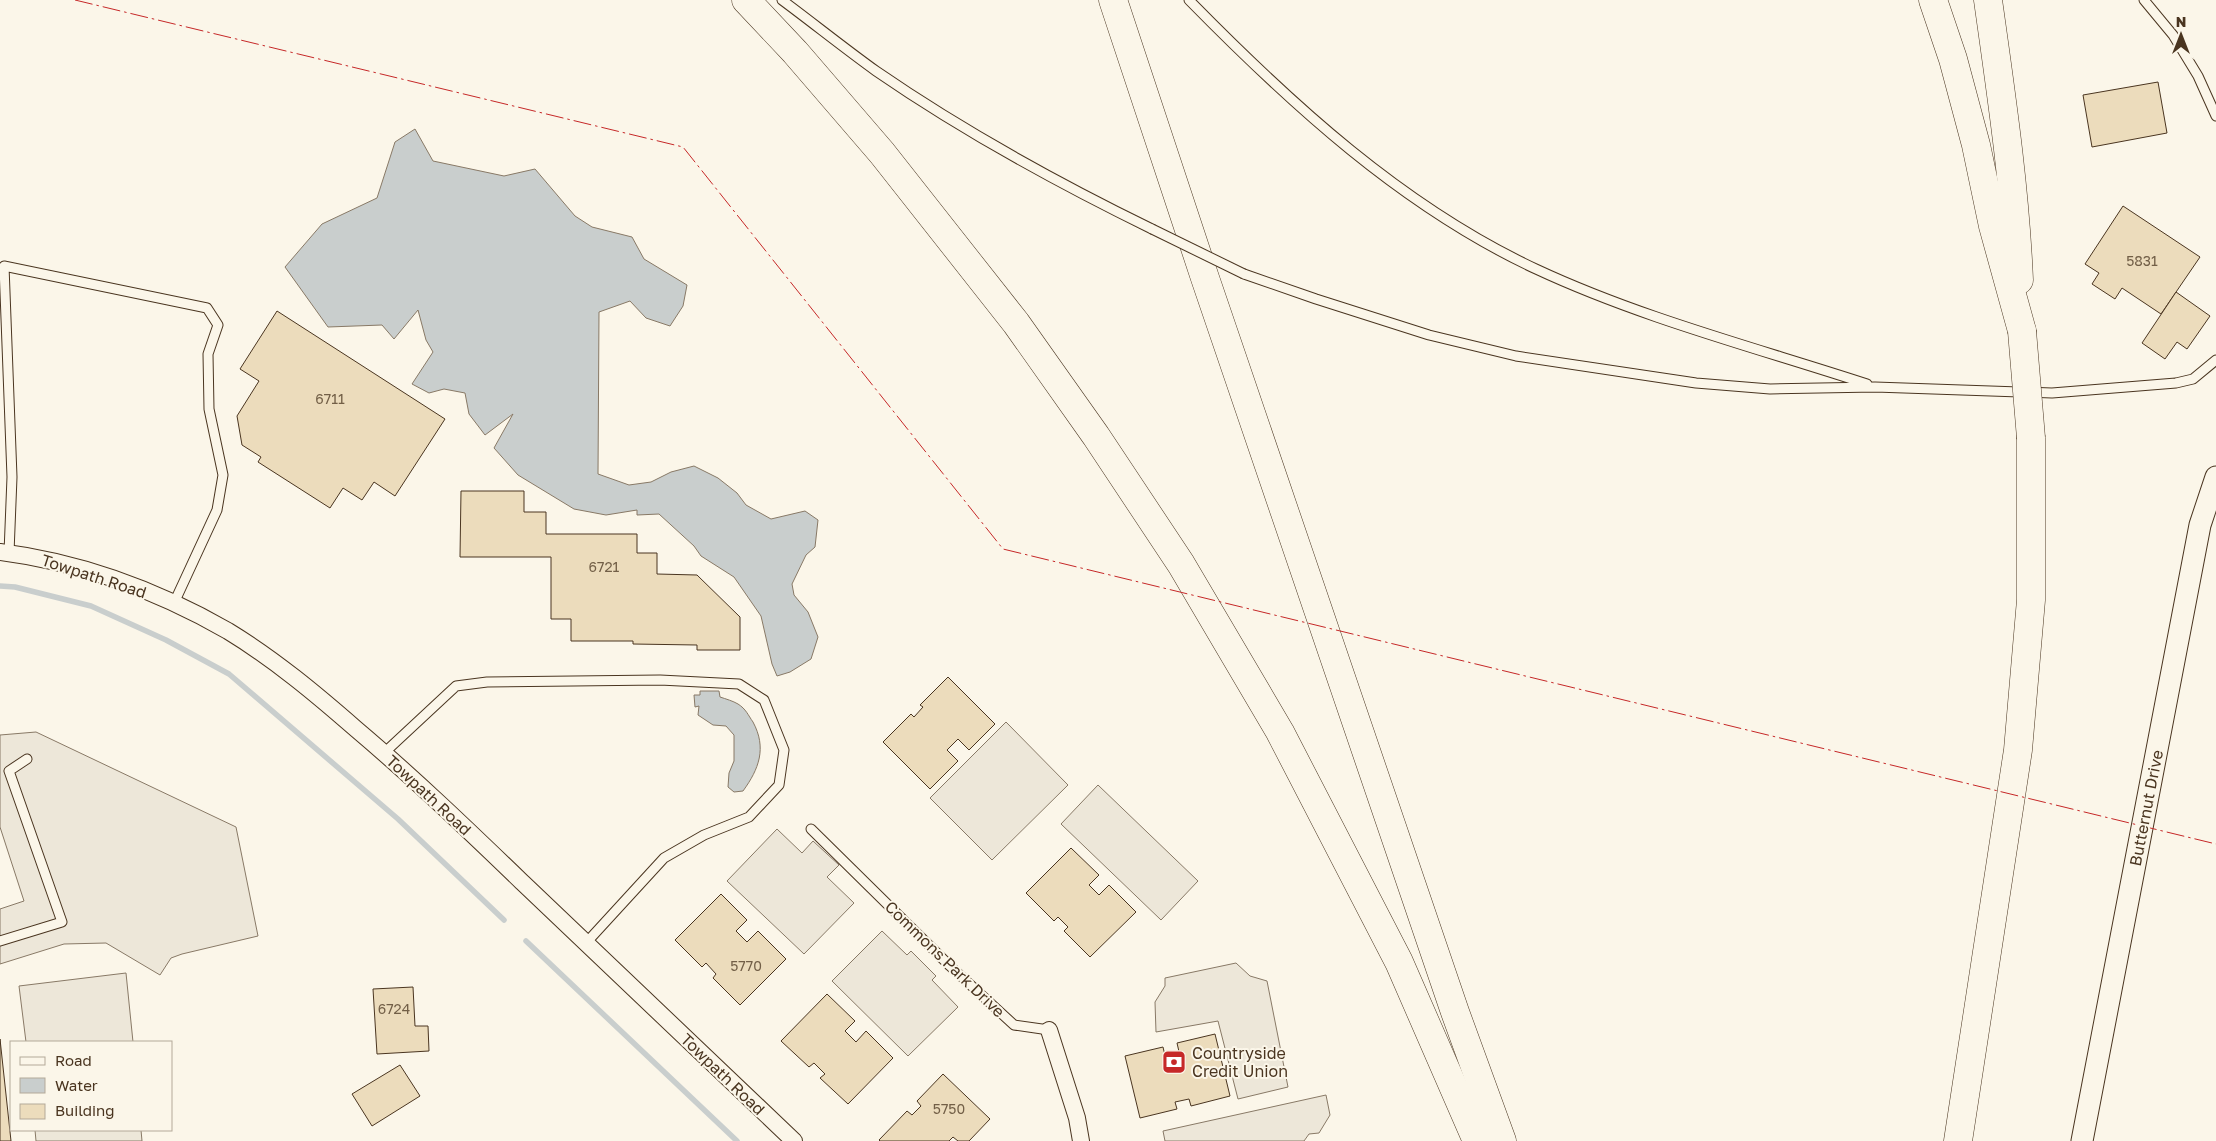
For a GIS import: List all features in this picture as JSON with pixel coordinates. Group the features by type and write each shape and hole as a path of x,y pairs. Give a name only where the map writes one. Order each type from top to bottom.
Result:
{"highway":[{"path":"746,0 795,52 882,153 1016,323 1096,436 1181,564 1285,740 1399,962 1477,1141"},
{"path":"1113,0 1214,306 1449,993 1502,1141"},
{"path":"1933,0 1953,59 1976,145 1993,226 2022,331"},
{"path":"1958,1141 2018,750 2031,600 2031,438 2022,331 2017,230 1988,0"}],"street":[{"name":"Butternut Drive","path":"2082,1141 2200,525 2216,477"},
{"name":"Towpath Road","path":"5,553 61,563 114,579 174,603 228,632 296,678 384,753 794,1141"},
{"name":"Commons Park Drive","path":"1048,1030 1077,1118 1081,1141"}],"lane":[{"path":"782,0 876,70 942,113 1081,194 1244,274 1316,300 1429,335 1516,356 1696,383 1770,389 1875,387 2052,393 2176,383 2193,379 2216,360"},
{"path":"1189,0 1252,64 1329,131 1390,180 1447,220 1535,268 1606,300 1875,387"},
{"path":"2144,0 2173,35 2198,76 2216,116"},
{"path":"5,553 12,477 4,266 207,308 218,325 208,354 209,409 222,474 217,510 174,603"},
{"path":"384,753 456,686 487,682 660,680 739,684 764,700 784,750 778,786 749,817 704,835 664,858 586,943"},
{"path":"0,941 62,922 9,771 27,758"},
{"name":"Commons Park Drive","path":"811,829 950,966 1014,1024 1048,1030"}],"shaded area":[{"path":"1006,722 1068,785 992,860 930,798"},
{"path":"36,732 236,827 258,936 171,958 160,975 106,943 64,944 0,964 0,909 24,901 0,827 0,735"},
{"path":"1098,785 1198,881 1161,920 1061,824"},
{"path":"777,829 802,853 813,841 839,865 827,877 854,903 804,954 727,881"},
{"path":"882,931 907,955 911,951 936,976 932,980 958,1007 908,1056 832,981"},
{"path":"1236,963 1250,976 1267,981 1288,1087 1238,1099 1218,1021 1156,1032 1155,1002 1165,986 1165,978"},
{"path":"126,973 133,1041 26,1041 19,986"},
{"path":"1326,1095 1330,1115 1319,1133 1309,1134 1304,1141 1165,1141 1163,1131"},
{"path":"35,1131 141,1131 142,1141 36,1141"}],"water":[{"path":"415,129 433,161 504,176 535,169 575,216 592,227 632,237 644,259 687,285 683,306 670,326 646,318 630,301 599,312 598,474 629,485 651,482 671,472 694,466 718,478 737,493 746,505 771,519 805,511 818,520 815,547 806,555 792,584 794,595 808,612 818,637 811,659 790,672 777,676 772,664 761,616 734,577 701,556 694,546 659,514 637,515 637,510 606,515 574,509 518,475 494,448 513,414 485,435 469,414 465,393 444,389 429,393 412,384 433,352 426,340 418,310 394,339 382,325 328,327 285,267 322,224 377,198 395,142"},
{"path":"700,691 719,691 720,697 741,706 753,722 760,741 759,758 753,775 743,791 734,792 728,787 729,773 734,761 734,735 726,726 713,725 698,715 699,706 695,707 694,695 700,695"}],"building":[{"path":"2158,82 2167,133 2092,147 2083,95"},
{"path":"2123,206 2200,257 2161,314 2122,288 2115,299 2092,284 2099,273 2085,264"},
{"path":"2176,292 2210,316 2187,349 2177,342 2165,359 2142,343"},
{"path":"277,311 445,419 395,496 374,482 362,500 343,488 330,508 258,462 261,457 242,445 237,416 259,381 240,369"},
{"path":"461,491 524,491 524,512 546,512 546,534 637,534 637,553 657,553 657,574 697,575 740,617 740,650 697,650 697,645 633,644 633,641 571,641 571,619 551,619 551,557 460,557"},
{"path":"948,677 995,724 969,750 958,739 947,750 958,761 930,789 883,742 911,714 914,717 923,707 920,705"},
{"path":"1071,848 1099,875 1089,885 1099,895 1109,885 1136,912 1090,957 1064,931 1068,927 1058,917 1054,921 1026,893"},
{"path":"721,894 747,920 736,931 747,942 758,931 786,959 740,1005 713,978 716,974 706,963 702,967 675,940"},
{"path":"413,987 415,1026 428,1026 429,1051 377,1054 373,989"},
{"path":"827,994 855,1021 845,1031 856,1042 866,1031 893,1058 848,1104 820,1078 825,1074 814,1063 809,1067 781,1041"},
{"path":"1215,1034 1230,1096 1191,1106 1189,1099 1175,1102 1177,1109 1140,1118 1125,1056 1163,1047 1166,1060 1180,1056 1177,1043"},
{"path":"0,1039 11,1141 0,1141"},
{"path":"400,1065 420,1096 372,1126 352,1094"},
{"path":"943,1074 990,1119 969,1141 958,1141 953,1137 949,1141 880,1141 907,1111 912,1115 921,1106 917,1101"}],"waterway":[{"path":"0,586 15,587 91,606 166,640 229,674 398,819 504,920"},
{"path":"526,941 737,1141"}],"power":[{"path":"75,0 683,147 1003,549 2216,844"}],"place":[{"name":"Countryside Credit Union","path":"1174,1062"}]}
